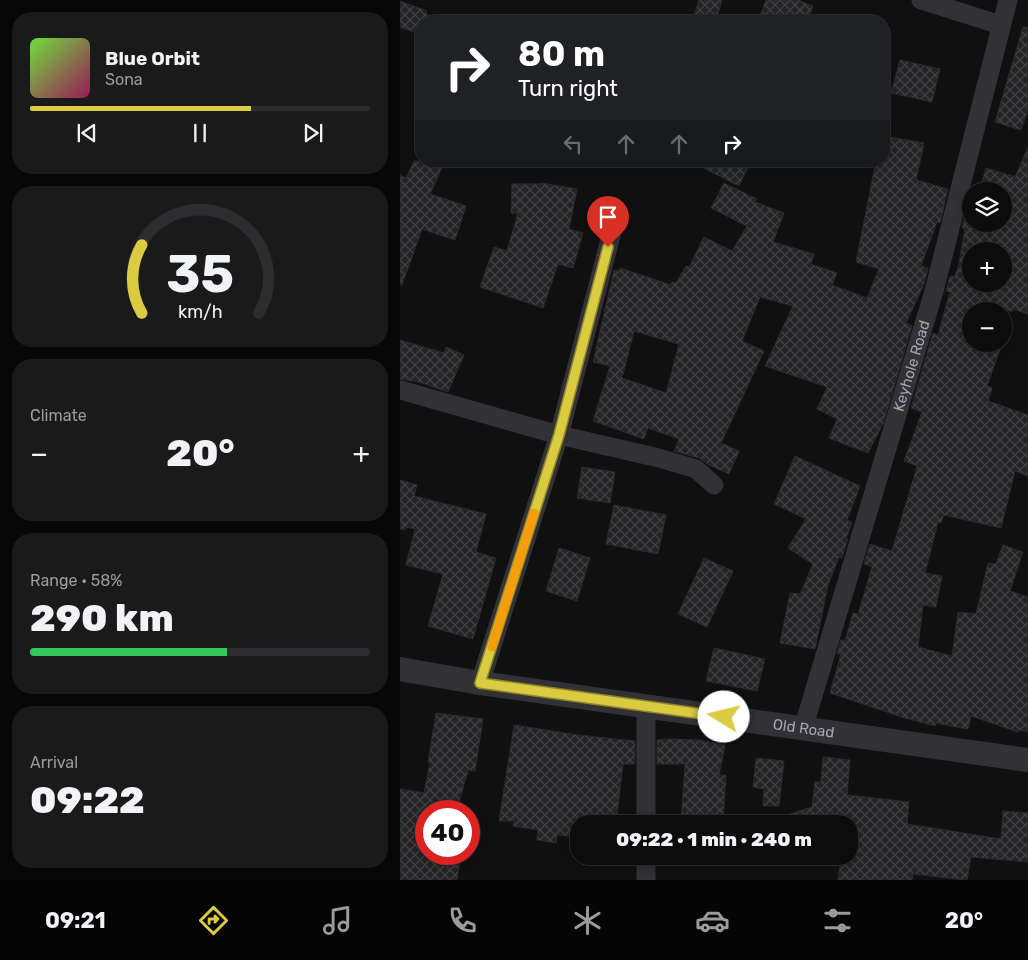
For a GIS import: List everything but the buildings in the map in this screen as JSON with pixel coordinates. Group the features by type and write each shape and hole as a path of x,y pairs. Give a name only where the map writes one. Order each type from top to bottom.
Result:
{"street":[{"path":"921,0 1001,25"},
{"name":"Keyhole Road","path":"803,729 934,291 1008,0"},
{"path":"480,683 559,435 613,228"},
{"path":"400,390 559,435 659,458 696,469 714,485"},
{"name":"Old Road","path":"400,669 480,683 1028,760"},
{"path":"646,705 646,815"},
{"path":"646,865 646,880"}],"slow traffic":[{"path":"492,647 534,513"}],"route":[{"path":"608,247 559,435 480,683 724,717"}]}
